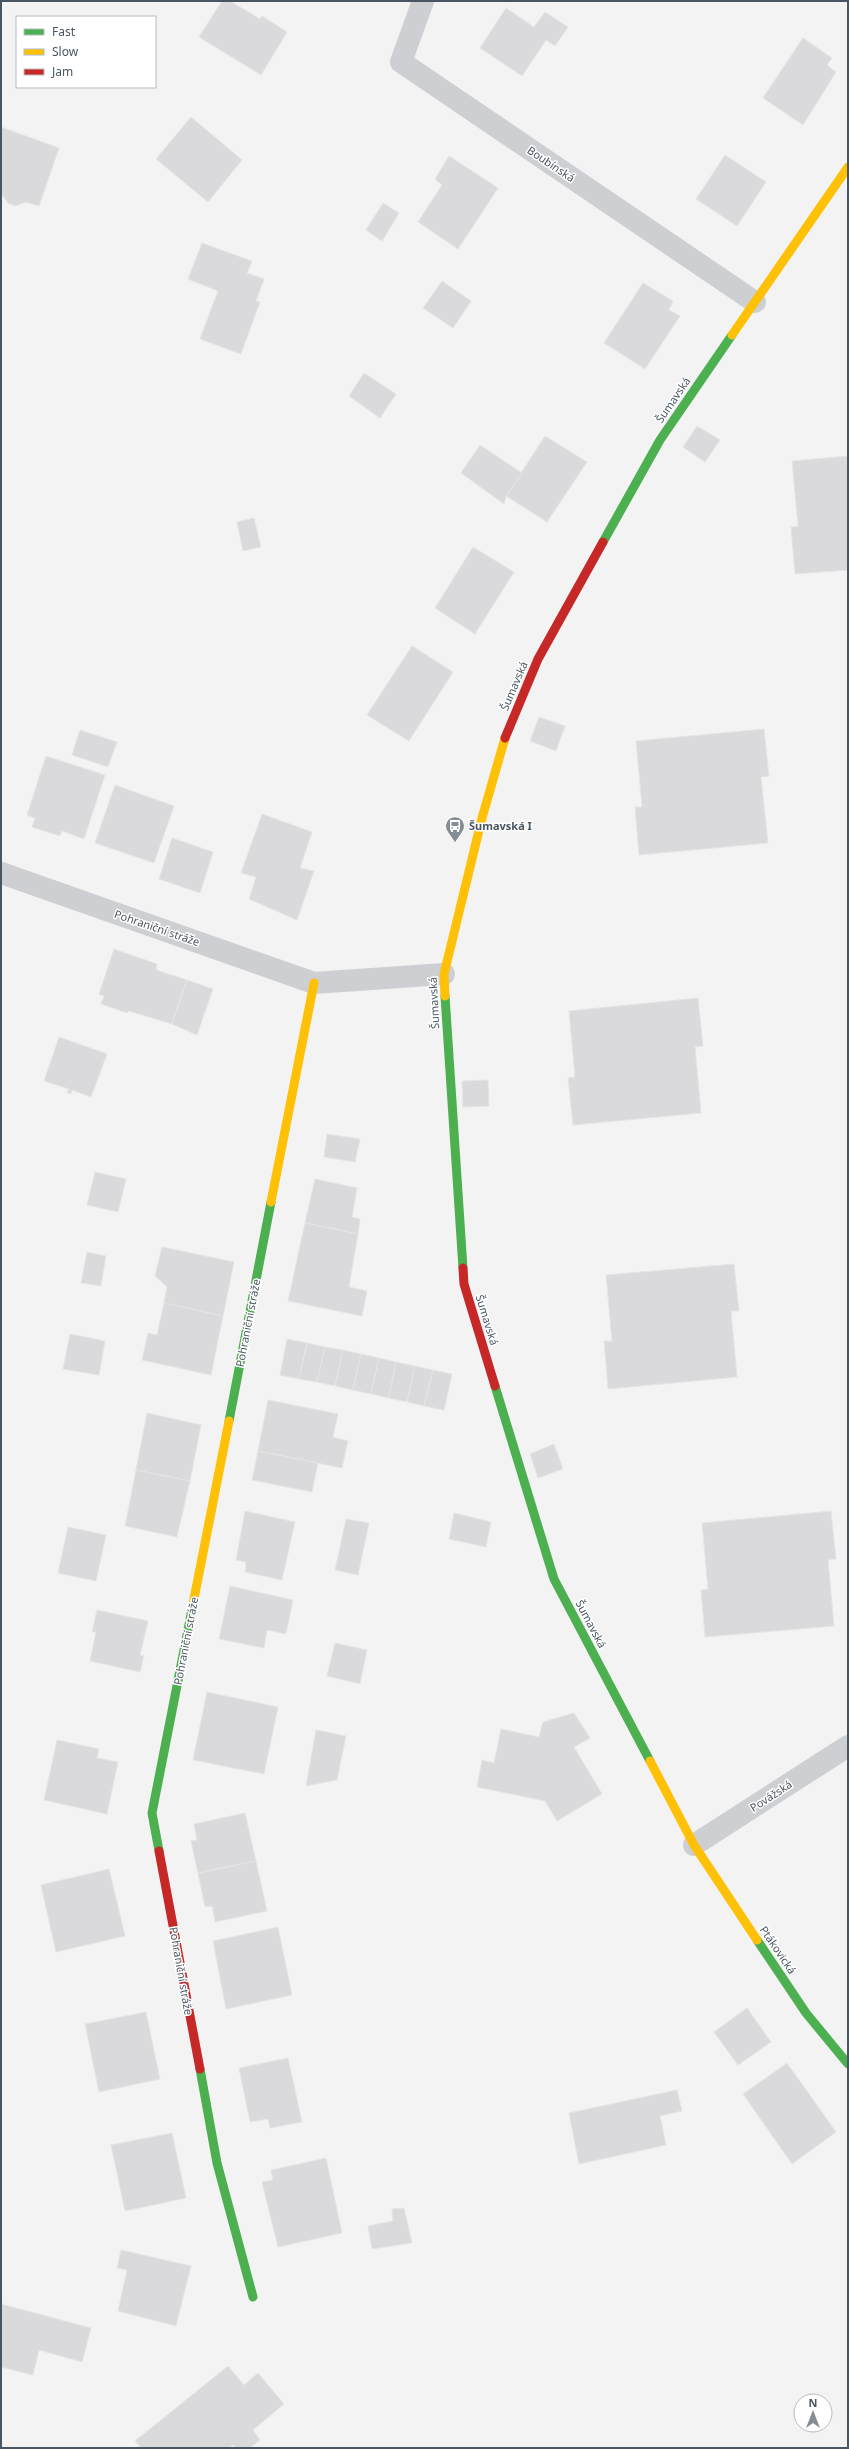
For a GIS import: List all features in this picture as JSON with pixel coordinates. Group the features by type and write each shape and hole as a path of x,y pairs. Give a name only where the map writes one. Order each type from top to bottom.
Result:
{"street":[{"name":"Boubínská","path":"424,1 401,62 755,302"},
{"name":"Šumavská","path":"694,1845 554,1579 464,1284 444,974 482,818 504,741 538,659 660,440 848,167"},
{"name":"Pohraniční stráže","path":"1,873 314,984 444,974"},
{"name":"Pohraniční stráže","path":"253,2297 216,2163 152,1813 314,984"},
{"name":"Povážská","path":"694,1845 848,1746"},
{"name":"Ptákovická","path":"694,1845 806,2013 848,2064"}],"building":[{"path":"222,1 230,1 260,19 262,16 287,32 261,75 199,37"},
{"path":"506,8 534,27 545,12 568,27 555,46 546,40 522,76 480,48"},
{"path":"803,38 832,58 827,65 836,72 803,125 763,98"},
{"path":"191,117 242,160 208,202 156,159"},
{"path":"1,127 59,148 39,206 26,202 15,206 8,203 1,193"},
{"path":"725,155 766,182 737,226 696,199"},
{"path":"449,156 498,188 458,249 418,222 442,185 435,179"},
{"path":"383,203 399,213 382,241 366,230"},
{"path":"202,243 252,261 247,273 264,279 256,301 260,302 241,354 200,339 218,291 188,279"},
{"path":"442,281 471,301 453,328 423,308"},
{"path":"643,283 673,301 669,310 680,316 645,369 604,343"},
{"path":"364,373 396,394 380,418 349,396"},
{"path":"697,426 720,440 705,462 683,447"},
{"path":"545,436 587,462 547,522 506,496"},
{"path":"480,445 522,473 506,496 504,504 461,473"},
{"path":"848,456 848,570 795,574 791,527 798,526 792,461"},
{"path":"254,518 261,547 243,551 237,522"},
{"path":"473,547 514,572 475,634 435,608"},
{"path":"412,646 453,672 409,741 367,715"},
{"path":"539,717 565,726 556,751 530,741"},
{"path":"764,729 769,776 761,777 768,843 639,855 635,807 642,807 636,741"},
{"path":"80,730 117,742 108,767 72,755"},
{"path":"46,756 105,775 84,839 62,831 60,836 32,827 35,818 27,815"},
{"path":"115,785 174,806 154,863 95,843"},
{"path":"262,814 312,832 300,868 314,871 297,920 249,899 256,877 241,873"},
{"path":"172,838 213,852 200,893 159,879"},
{"path":"114,949 157,964 156,970 187,980 172,1024 129,1011 127,1013 101,1004 104,996 99,994"},
{"path":"187,980 213,989 197,1035 172,1024"},
{"path":"698,998 703,1046 695,1047 701,1113 573,1125 568,1078 575,1077 569,1011"},
{"path":"59,1037 107,1054 91,1097 72,1090 71,1094 67,1092 69,1089 44,1081"},
{"path":"488,1080 489,1106 463,1107 462,1081"},
{"path":"327,1134 360,1139 355,1162 324,1157"},
{"path":"95,1172 126,1179 118,1212 87,1205"},
{"path":"315,1179 357,1188 352,1217 360,1219 358,1234 305,1223"},
{"path":"305,1223 358,1234 349,1287 367,1291 362,1316 288,1301"},
{"path":"162,1247 234,1262 223,1316 164,1303 167,1287 155,1276"},
{"path":"87,1252 106,1256 101,1286 81,1283"},
{"path":"734,1264 739,1311 731,1311 737,1377 608,1389 604,1341 612,1341 606,1275"},
{"path":"164,1303 223,1316 211,1375 142,1360 148,1333 157,1335"},
{"path":"70,1334 105,1341 99,1375 63,1369"},
{"path":"287,1339 307,1343 299,1379 280,1375"},
{"path":"307,1343 325,1347 317,1382 299,1379"},
{"path":"325,1347 343,1350 335,1386 317,1382"},
{"path":"343,1350 361,1354 353,1390 335,1386"},
{"path":"361,1354 379,1358 371,1394 353,1390"},
{"path":"379,1358 396,1362 389,1398 371,1394"},
{"path":"396,1362 415,1366 407,1402 389,1398"},
{"path":"415,1366 433,1370 424,1406 407,1402"},
{"path":"433,1370 452,1374 444,1410 424,1406"},
{"path":"268,1400 338,1414 333,1437 348,1441 342,1468 258,1451"},
{"path":"147,1413 201,1425 190,1481 136,1470"},
{"path":"554,1444 563,1469 538,1478 530,1454"},
{"path":"258,1451 318,1463 312,1492 252,1480"},
{"path":"136,1470 190,1481 177,1537 125,1526"},
{"path":"245,1511 295,1522 282,1580 245,1572 246,1562 236,1560"},
{"path":"831,1511 836,1559 828,1560 834,1626 705,1637 701,1590 708,1589 702,1523"},
{"path":"454,1513 491,1522 486,1547 449,1539"},
{"path":"346,1519 369,1523 358,1575 335,1570"},
{"path":"68,1527 106,1535 96,1581 58,1573"},
{"path":"230,1586 293,1600 286,1634 267,1630 264,1648 219,1639"},
{"path":"97,1610 148,1621 140,1655 144,1656 140,1672 90,1661 96,1632 92,1632"},
{"path":"335,1643 367,1650 360,1684 327,1676"},
{"path":"207,1692 278,1707 264,1774 193,1760"},
{"path":"574,1713 590,1738 574,1747 602,1794 557,1821 545,1801 477,1787 482,1760 494,1763 501,1729 539,1737 543,1722"},
{"path":"316,1730 346,1736 337,1780 306,1786"},
{"path":"57,1740 99,1749 97,1758 118,1762 107,1814 44,1800"},
{"path":"245,1813 256,1861 198,1873 191,1841 197,1840 194,1824"},
{"path":"256,1861 267,1911 215,1922 212,1906 205,1907 198,1873"},
{"path":"109,1869 125,1936 56,1952 41,1885"},
{"path":"278,1927 292,1995 226,2009 213,1941"},
{"path":"747,2008 771,2042 738,2065 714,2032"},
{"path":"146,2012 160,2079 99,2092 85,2024"},
{"path":"288,2058 302,2122 270,2128 268,2119 250,2122 239,2068"},
{"path":"787,2063 836,2132 792,2164 743,2094"},
{"path":"677,2090 682,2111 660,2116 666,2145 579,2164 569,2113"},
{"path":"172,2133 186,2198 125,2211 111,2145"},
{"path":"326,2158 342,2233 278,2247 262,2182 273,2180 271,2170"},
{"path":"404,2208 412,2243 372,2249 368,2226 393,2221 392,2209"},
{"path":"121,2250 191,2266 176,2326 118,2311 127,2270 117,2268"},
{"path":"1,2304 91,2328 82,2362 39,2350 33,2375 1,2367"},
{"path":"228,2366 244,2385 258,2373 284,2404 253,2430 260,2440 250,2448 236,2448 233,2445 229,2448 141,2448 135,2441"}],"traffic: fast":[{"path":"603,542 660,440 732,335"},
{"path":"445,996 463,1268"},
{"path":"229,1421 271,1202"},
{"path":"495,1386 554,1579 650,1761"},
{"path":"159,1851 152,1813 193,1604"},
{"path":"757,1940 806,2013 848,2064"},
{"path":"200,2069 217,2163 253,2297"}],"traffic: slow":[{"path":"732,335 848,167"},
{"path":"445,996 444,974 482,818 505,738"},
{"path":"271,1202 314,983"},
{"path":"193,1604 229,1421"},
{"path":"650,1761 694,1845 757,1940"}],"traffic: jam":[{"path":"505,738 538,659 603,542"},
{"path":"463,1268 464,1284 495,1386"},
{"path":"159,1851 200,2069"}],"place":[{"name":"Šumavská I","path":"455,843"}]}
